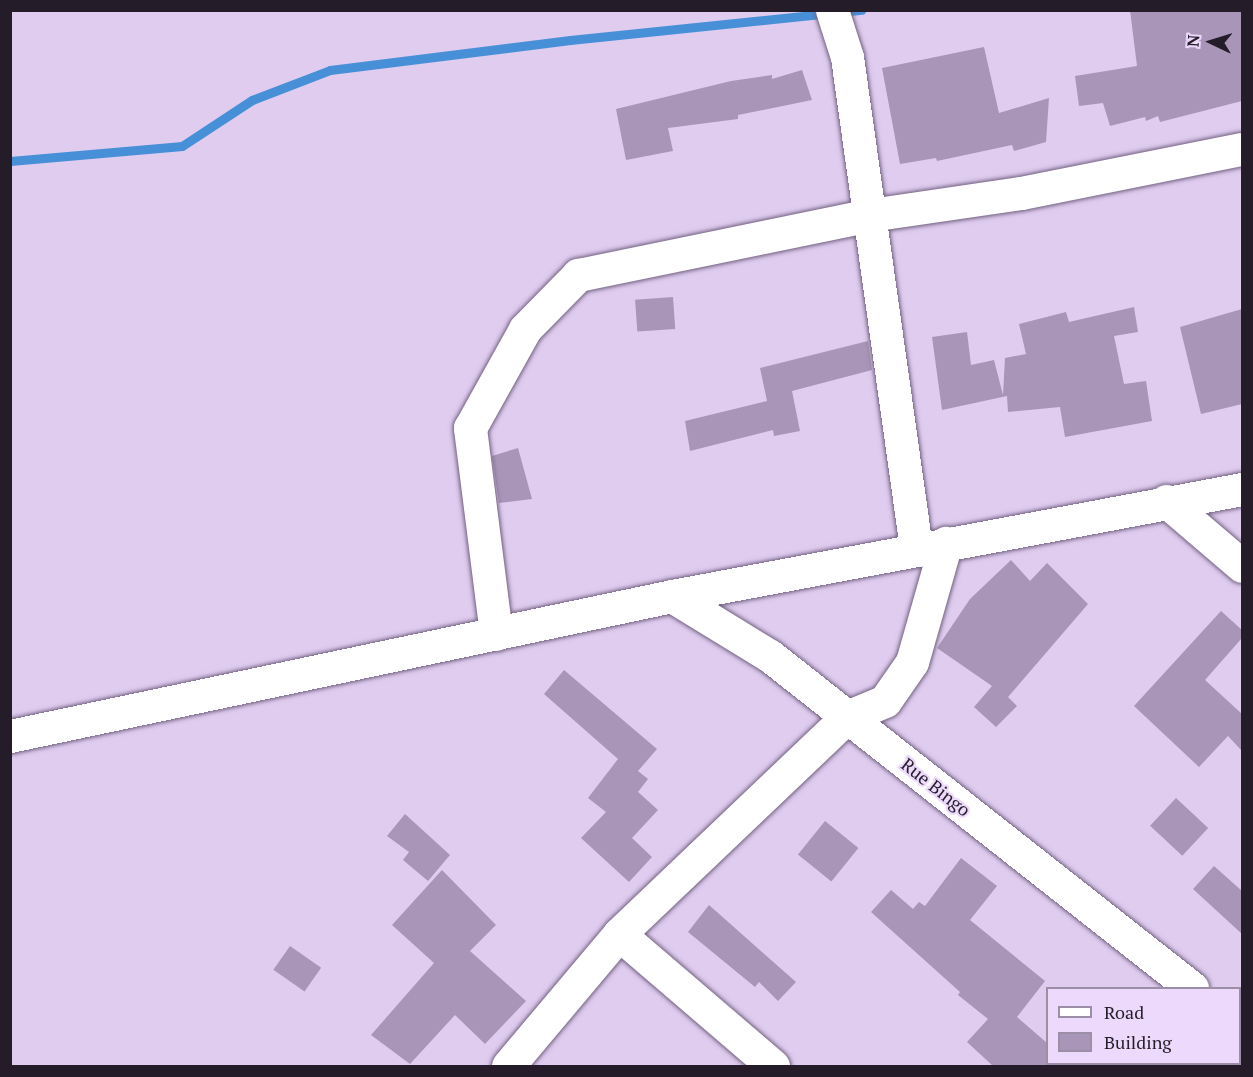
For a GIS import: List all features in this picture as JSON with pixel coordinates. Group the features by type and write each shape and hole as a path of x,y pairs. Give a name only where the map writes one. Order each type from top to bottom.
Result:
{"street":[{"path":"508,1066 619,934 847,717 885,700 912,662 931,547 870,215 847,57 832,10"},
{"path":"496,633 470,428 525,329 578,275 870,215 1021,193 1242,149"},
{"path":"10,736 672,596 1166,501 1242,489"},
{"path":"1166,501 1242,566"},
{"name":"Rue Bingo","path":"672,596 770,656 1191,987"},
{"path":"619,934 773,1066"}],"building":[{"path":"1130,10 1242,10 1242,101 1160,122 1158,116 1146,121 1145,117 1110,126 1103,103 1079,106 1075,76 1137,66"},
{"path":"984,47 999,113 1049,98 1046,142 1014,151 1012,145 937,161 936,158 900,164 882,68"},
{"path":"802,70 812,100 738,115 738,119 668,128 673,151 626,160 616,109 731,81 772,75 772,79"},
{"path":"673,297 675,329 637,332 635,300"},
{"path":"1134,307 1138,332 1114,336 1124,384 1146,381 1152,421 1065,437 1060,407 1008,412 1007,396 942,410 932,337 967,332 971,365 994,360 1003,395 1005,358 1026,354 1019,324 1066,312 1069,322"},
{"path":"1242,309 1242,404 1201,414 1180,327"},
{"path":"868,341 872,370 792,391 800,431 774,436 773,430 690,451 685,421 767,401 760,368"},
{"path":"518,448 532,499 499,503 492,456"},
{"path":"1011,560 1030,581 1047,563 1088,604 1008,697 1017,706 996,727 974,707 992,686 937,648 970,599"},
{"path":"1221,611 1242,630 1242,638 1205,680 1242,714 1242,751 1228,736 1199,767 1134,706"},
{"path":"564,670 657,749 638,771 648,779 638,792 658,810 632,838 652,857 629,882 581,838 606,812 588,798 618,759 544,694"},
{"path":"1176,798 1208,828 1182,856 1150,826"},
{"path":"405,814 450,855 428,881 403,860 409,852 387,836"},
{"path":"825,821 858,848 831,881 798,854"},
{"path":"961,858 997,886 970,920 1045,981 1017,1017 1046,1042 1047,1066 993,1066 967,1042 988,1019 958,995 960,992 871,912 891,890 913,909 919,902 925,906"},
{"path":"1214,866 1242,891 1242,934 1193,889"},
{"path":"442,870 496,925 470,951 526,1001 485,1044 455,1015 410,1064 371,1035 434,963 392,925"},
{"path":"709,905 796,982 778,1001 759,982 755,987 688,932"},
{"path":"290,946 321,968 304,992 273,970"}],"waterway":[{"path":"10,161 182,146 252,100 330,70 570,40 861,10"}]}
